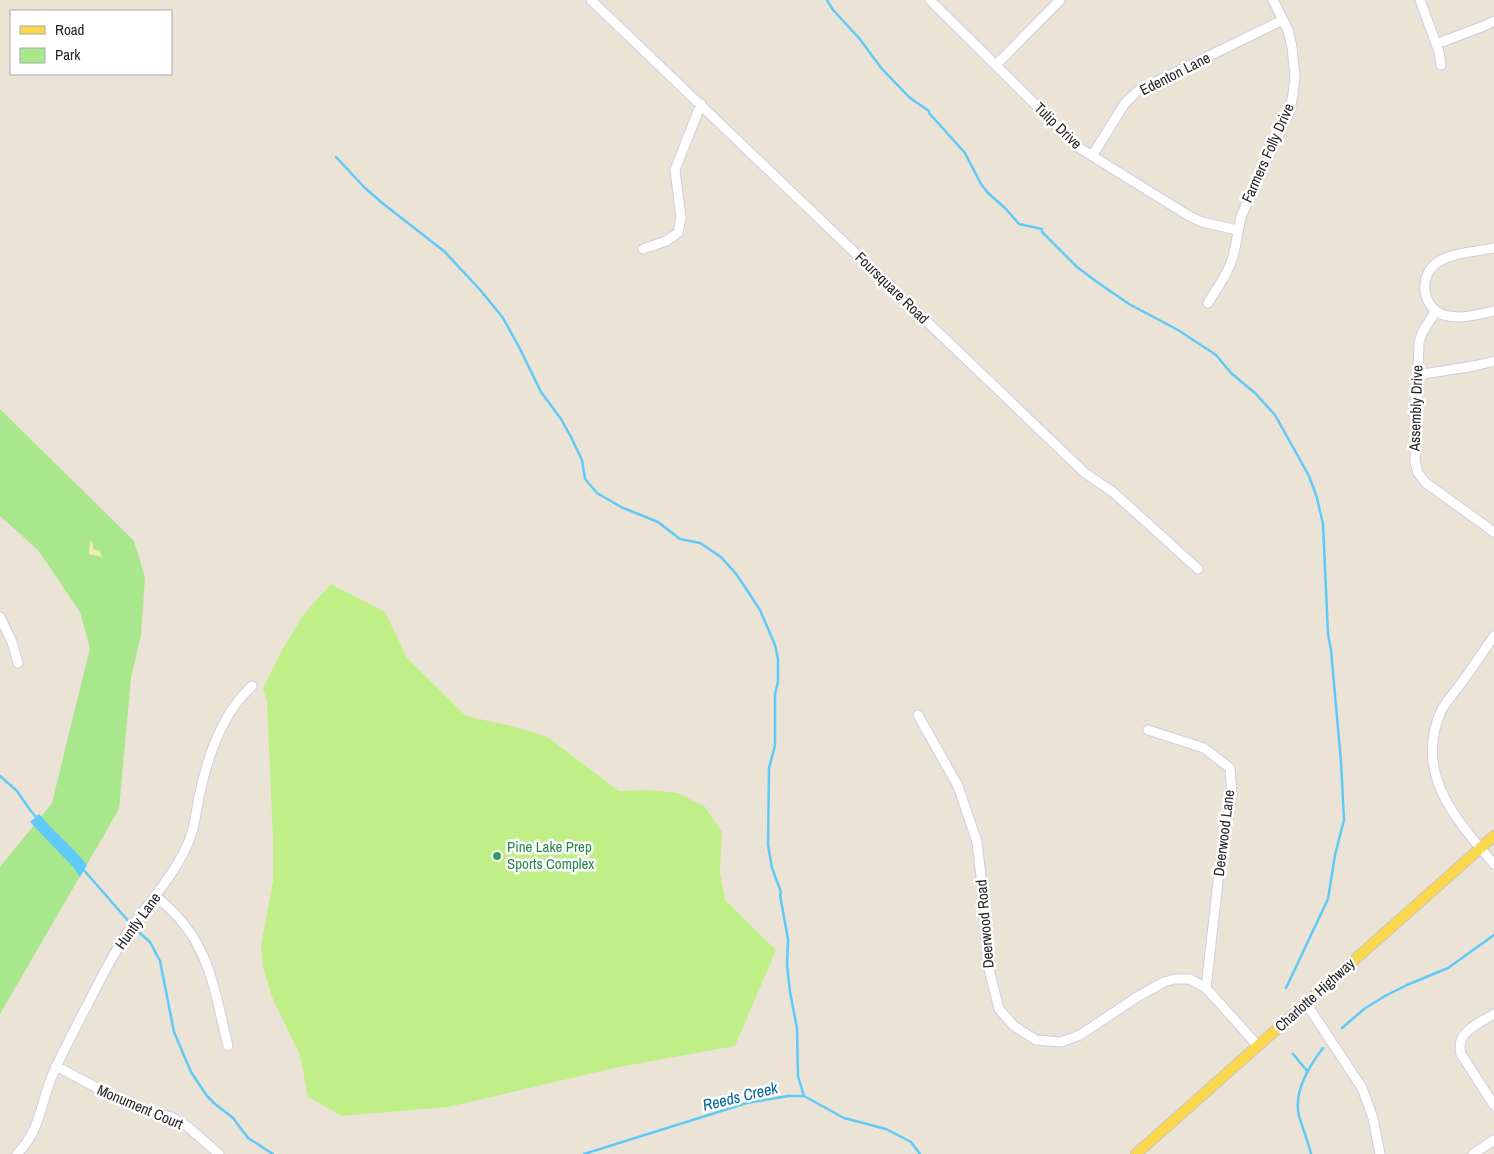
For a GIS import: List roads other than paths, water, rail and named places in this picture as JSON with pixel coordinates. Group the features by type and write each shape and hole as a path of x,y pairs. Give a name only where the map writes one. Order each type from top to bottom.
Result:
{"main road":[{"name":"Charlotte Highway","path":"1136,1154 1494,836"}],"street":[{"name":"Foursquare Road","path":"591,0 1085,473 1113,492 1198,569"},
{"name":"Tulip Drive","path":"930,0 1078,147 1189,216 1202,222 1237,230"},
{"path":"996,65 1060,0"},
{"name":"Farmers Folly Drive","path":"1208,303 1230,265 1234,255 1237,230 1242,214 1290,110 1295,77 1294,60 1288,30 1273,0"},
{"path":"1420,0 1436,44 1441,65"},
{"name":"Edenton Lane","path":"1092,156 1125,103 1139,90 1283,20"},
{"path":"1436,44 1494,21"},
{"path":"643,249 666,241 678,233 680,218 675,170 701,104"},
{"path":"1494,248 1445,258 1435,264 1429,271 1424,283 1424,293 1436,311 1446,316 1462,318 1494,311"},
{"name":"Assembly Drive","path":"1436,311 1422,331 1419,342 1414,450 1418,473 1426,483 1494,532"},
{"path":"1417,375 1494,361"},
{"path":"0,617 12,642 18,663"},
{"path":"1494,636 1442,710 1434,736 1431,757 1439,785 1448,805 1494,864"},
{"name":"Huntly Lane","path":"17,1154 35,1129 56,1066 117,949 180,860 190,839 207,763 220,731 235,704 252,686"},
{"name":"Deerwood Road","path":"918,715 958,786 977,842 988,965 999,1009 1014,1026 1036,1040 1060,1042 1080,1035 1137,997 1164,982 1175,979 1190,979 1206,988 1258,1046"},
{"name":"Deerwood Lane","path":"1148,730 1204,748 1230,768 1232,796 1220,864 1206,988"},
{"path":"156,896 170,907 188,927 200,946 209,970 228,1046"},
{"path":"1306,1003 1362,1088 1373,1118 1380,1154"},
{"path":"1494,1026 1491,1015 1468,1030 1461,1038 1459,1046 1461,1054 1494,1105"},
{"name":"Monument Court","path":"56,1066 127,1104 171,1117 187,1126 219,1154"},
{"path":"1473,1154 1494,1140"}],"water":[{"path":"39,814 87,865 80,877 74,868 30,822"}],"waterway":[{"path":"827,0 833,10 859,38 882,69 910,98 929,111 965,153 981,184 988,193 1019,224 1042,229 1042,232 1077,267 1097,282 1129,304 1178,330 1216,355 1231,373 1255,393 1275,415 1309,476 1317,498 1323,524 1328,634 1341,762 1344,820 1335,855 1328,899 1286,988"},
{"path":"336,157 381,202 445,252 503,318 541,392 561,419 571,437 582,460 585,479 597,493 621,507 658,522 680,539 700,543 721,557 737,575 760,610 775,645 778,659 778,682 775,694 775,745 769,768 768,845 772,868 781,892 788,939 787,965 797,1028 798,1076 804,1096"},
{"path":"0,776 17,791 38,819"},
{"path":"82,868 131,924"},
{"path":"134,928 150,942 160,961 174,1032 191,1072 207,1096 233,1118 248,1138 273,1154"},
{"path":"1342,1028 1364,1009 1385,996 1448,968 1494,935"},
{"path":"1311,1154 1299,1116 1298,1097 1300,1088 1312,1063 1323,1048"},
{"path":"1293,1054 1308,1072"},
{"name":"Reeds Creek","path":"584,1154 747,1103 788,1096 804,1096 844,1118 886,1129 911,1142 920,1154"}],"place":[{"name":"Pine Lake Prep Sports Complex","path":"497,856"}]}
